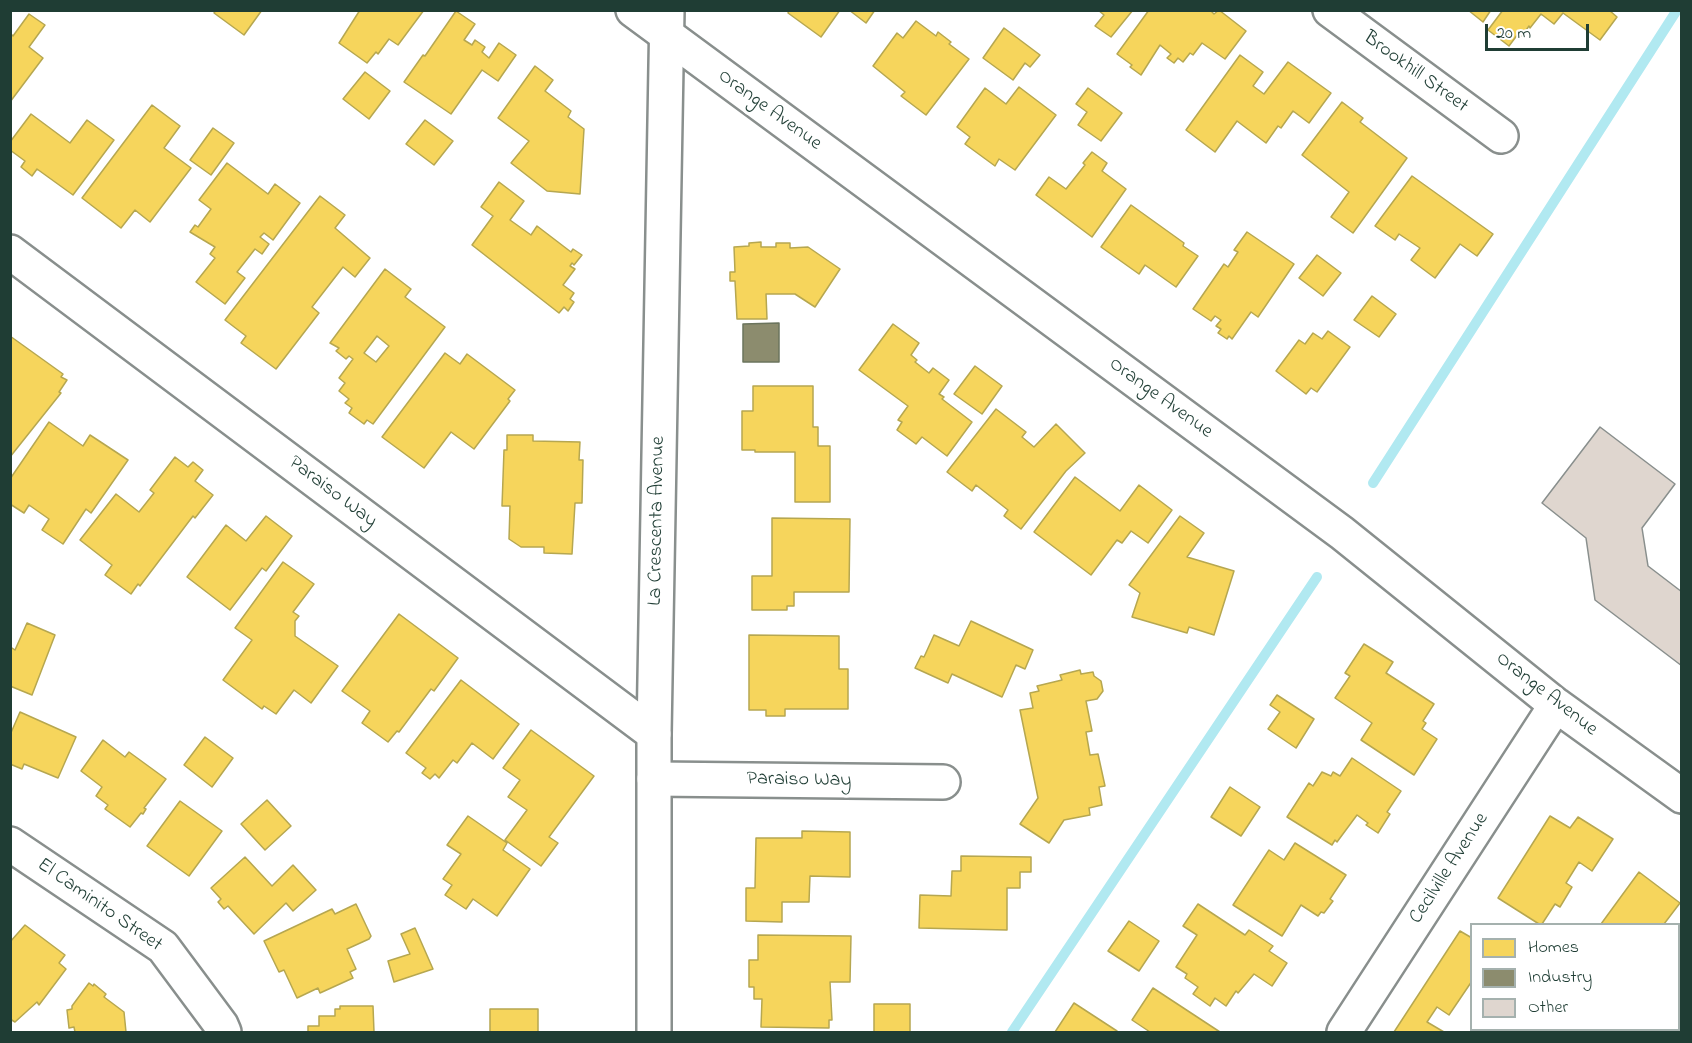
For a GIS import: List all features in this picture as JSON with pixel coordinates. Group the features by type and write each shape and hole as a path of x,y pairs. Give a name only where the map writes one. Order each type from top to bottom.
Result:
{"street":[{"name":"Orange Avenue","path":"633,10 667,23 1342,533 1556,705 1682,796"},
{"name":"Brookhill Street","path":"1330,10 1501,136"},
{"name":"La Crescenta Avenue","path":"654,1032 654,734 667,23"},
{"name":"Paraiso Way","path":"10,252 654,734"},
{"name":"Cecilville Avenue","path":"1344,1032 1556,705"},
{"name":"Paraiso Way","path":"654,779 943,782"},
{"name":"El Caminito Street","path":"10,844 163,947 224,1032"}],"building: Homes":[{"path":"216,10 262,10 244,35 214,13"},
{"path":"360,10 424,10 398,45 389,39 378,54 376,52 367,63 339,43"},
{"path":"789,10 840,10 821,37 788,13"},
{"path":"849,10 875,10 866,23"},
{"path":"1098,10 1133,10 1111,37 1095,26 1104,15"},
{"path":"1149,10 1210,10 1214,14 1219,10 1246,31 1225,59 1202,43 1193,55 1190,53 1183,62 1178,58 1174,63 1167,58 1171,54 1160,45 1141,75 1117,54"},
{"path":"1468,10 1491,10 1483,22"},
{"path":"1503,10 1609,10 1617,17 1600,40 1563,13 1554,24 1541,14 1522,36 1518,34 1509,46 1488,30"},
{"path":"456,11 475,24 464,40 472,45 475,40 485,47 482,52 489,58 499,43 516,55 498,81 482,70 451,114 404,82"},
{"path":"29,14 45,25 29,47 43,58 10,102 10,33 13,36"},
{"path":"916,21 936,36 938,32 951,42 949,44 969,59 926,115 901,96 905,92 873,66 897,33 903,38"},
{"path":"1004,28 1040,55 1030,67 1025,63 1013,80 983,58"},
{"path":"1240,55 1263,72 1253,86 1264,94 1288,62 1331,93 1309,123 1293,111 1266,143 1237,121 1215,152 1186,130"},
{"path":"535,66 553,80 545,91 571,111 568,117 584,129 580,194 547,191 511,163 529,141 498,118"},
{"path":"365,72 390,91 369,119 343,99"},
{"path":"1019,87 1056,115 1015,170 999,159 995,166 965,144 970,137 957,127 985,88 1006,104"},
{"path":"1088,88 1122,113 1101,141 1078,125 1087,112 1076,104"},
{"path":"1342,102 1363,118 1360,122 1407,158 1353,233 1331,217 1349,192 1302,155"},
{"path":"152,105 180,126 164,148 191,168 150,222 135,210 121,228 82,198"},
{"path":"31,114 70,143 87,120 114,140 73,195 37,169 32,176 21,167 25,161 10,150 10,142"},
{"path":"425,120 453,141 434,165 406,144"},
{"path":"213,128 234,143 211,175 190,160"},
{"path":"1092,152 1107,163 1102,171 1126,189 1092,237 1036,195 1049,177 1066,189"},
{"path":"227,163 268,194 275,184 300,203 273,240 264,233 260,237 269,244 262,254 255,249 237,272 245,278 225,304 196,282 215,258 210,254 215,247 190,232 195,225 198,227 211,209 199,200"},
{"path":"1412,176 1493,234 1477,256 1460,244 1435,278 1411,260 1420,248 1399,234 1395,240 1375,226"},
{"path":"499,182 524,201 510,220 531,235 537,226 571,252 573,249 582,255 574,265 572,263 570,266 575,269 563,285 574,293 570,299 574,302 568,311 564,307 559,313 472,245 493,216 481,207"},
{"path":"320,196 345,215 335,228 370,258 355,277 343,267 312,307 319,313 276,369 241,343 246,336 225,320"},
{"path":"1131,205 1184,243 1183,246 1198,256 1176,287 1145,265 1139,274 1101,247"},
{"path":"1247,232 1294,264 1258,317 1251,312 1232,339 1229,336 1227,339 1218,333 1221,329 1216,326 1221,320 1215,316 1211,321 1193,309 1224,264 1228,267 1238,252 1234,250"},
{"path":"761,242 761,247 776,247 776,243 790,243 790,248 808,247 840,269 815,307 795,294 766,294 767,319 737,319 735,281 730,281 730,272 735,272 734,247"},
{"path":"1317,255 1341,273 1323,296 1299,278"},
{"path":"385,269 411,289 405,297 445,327 373,424 367,420 364,424 349,413 352,408 345,403 349,399 339,391 345,383 339,378 353,359 349,356 346,359 336,351 339,348 330,343","holes":["377,336 389,346 376,362 364,353"]},
{"path":"1372,296 1396,314 1379,337 1354,320"},
{"path":"893,324 919,343 911,355 917,360 915,362 929,373 933,368 949,380 939,394 944,397 942,399 972,422 947,456 922,437 916,444 897,430 902,422 898,420 908,406 859,370"},
{"path":"1328,331 1350,347 1317,392 1311,388 1306,394 1276,371 1299,340 1305,344 1313,333 1322,339"},
{"path":"10,336 63,374 61,377 67,380 59,392 61,393 10,457"},
{"path":"445,353 460,364 467,354 515,390 508,399 510,401 474,449 451,432 424,468 382,437"},
{"path":"975,366 1002,386 982,414 954,394"},
{"path":"753,386 813,386 813,427 818,427 818,446 830,446 830,502 795,502 795,452 742,450 742,411 753,411"},
{"path":"996,409 1026,432 1022,437 1034,447 1056,424 1085,453 1066,471 1021,529 1004,516 1008,510 976,485 972,491 947,472"},
{"path":"49,422 83,446 90,435 128,460 91,513 86,509 63,544 42,530 49,519 29,505 24,513 10,504 10,479"},
{"path":"507,435 533,435 533,441 580,442 579,460 583,460 582,503 575,503 572,554 544,553 544,547 521,547 509,539 510,506 502,506 504,450 507,450"},
{"path":"175,457 188,467 193,462 203,470 195,481 213,495 195,518 193,516 140,586 138,584 131,594 105,575 112,565 80,540 116,494 139,512 154,493 150,490"},
{"path":"1075,477 1120,511 1139,485 1172,510 1148,543 1131,531 1122,543 1117,540 1091,575 1034,532"},
{"path":"266,516 292,536 266,571 262,568 230,610 187,577 226,525 246,541"},
{"path":"1180,516 1204,533 1187,557 1234,571 1214,635 1189,627 1187,633 1132,617 1140,593 1129,585"},
{"path":"772,518 850,519 849,592 794,592 794,606 787,606 787,610 752,610 752,576 772,576"},
{"path":"283,562 314,584 293,612 299,616 295,621 295,636 338,666 311,703 294,690 276,714 264,706 262,709 223,680 252,640 235,628"},
{"path":"399,614 458,658 434,691 431,689 399,732 397,731 388,742 362,723 370,711 342,691"},
{"path":"971,621 1033,650 1025,669 1016,665 1002,697 952,674 948,683 915,668 921,656 924,657 934,635 959,646"},
{"path":"27,623 55,635 32,695 10,686 10,650 12,648 15,650"},
{"path":"749,635 839,636 839,669 848,669 848,709 785,709 785,716 766,716 766,710 749,710"},
{"path":"1364,644 1393,662 1386,673 1434,704 1423,721 1426,723 1422,729 1437,739 1414,775 1361,740 1372,723 1335,698 1350,676 1345,673"},
{"path":"1080,670 1081,674 1093,672 1094,676 1101,681 1103,691 1097,699 1086,701 1092,731 1086,732 1090,755 1098,754 1105,786 1099,787 1102,805 1089,808 1090,815 1064,820 1049,843 1020,824 1038,798 1020,710 1033,708 1030,693 1039,691 1037,686 1062,680 1060,675"},
{"path":"461,680 519,724 493,759 472,743 457,763 453,760 439,778 435,774 430,779 422,773 426,768 406,753"},
{"path":"1277,695 1314,719 1296,748 1268,729 1280,712 1270,705"},
{"path":"20,712 76,737 58,778 24,764 22,769 10,764 10,735"},
{"path":"531,730 594,776 549,837 558,843 541,866 505,840 527,810 508,797 520,780 503,768"},
{"path":"205,737 233,758 212,787 184,765"},
{"path":"103,740 125,757 129,752 166,779 144,808 146,809 143,814 141,813 130,827 105,809 108,805 96,796 102,787 81,771"},
{"path":"1352,758 1401,791 1387,812 1390,814 1378,833 1357,815 1337,842 1335,840 1332,845 1287,817 1309,783 1313,786 1322,772 1331,776 1333,772 1340,776"},
{"path":"1230,787 1260,807 1241,836 1211,817"},
{"path":"267,800 291,826 265,850 241,824"},
{"path":"180,801 222,831 189,876 147,846"},
{"path":"468,816 507,843 503,850 530,869 497,916 473,899 466,909 445,895 452,885 443,879 461,854 447,845"},
{"path":"1550,816 1570,828 1578,817 1613,839 1592,871 1579,862 1566,883 1572,887 1560,907 1555,904 1543,923 1537,923 1498,898"},
{"path":"802,831 850,832 850,877 810,876 809,902 782,902 782,922 746,921 746,888 755,888 756,838 802,838"},
{"path":"1295,843 1346,875 1330,899 1333,901 1324,913 1321,912 1318,916 1301,905 1282,936 1233,905 1269,850 1284,860"},
{"path":"961,856 1031,857 1031,872 1020,872 1020,888 1007,888 1007,930 919,928 920,895 951,896 952,871 961,871"},
{"path":"245,857 272,886 293,865 316,890 293,911 286,903 254,934 228,906 224,909 218,902 221,899 211,888"},
{"path":"1639,872 1680,903 1665,923 1602,923"},
{"path":"356,904 371,936 347,949 356,969 350,972 353,978 320,993 318,988 297,998 284,970 279,972 264,941 332,909 335,914"},
{"path":"1198,904 1245,935 1249,930 1273,946 1269,951 1287,963 1272,986 1254,974 1238,993 1236,991 1226,1006 1215,998 1210,1006 1193,994 1198,987 1185,978 1187,974 1176,967 1197,935 1183,926"},
{"path":"1129,921 1159,941 1139,971 1108,951"},
{"path":"25,925 65,955 59,963 66,969 39,1005 37,1002 15,1022 10,1019 10,942"},
{"path":"415,928 433,969 394,982 388,961 410,954 401,934"},
{"path":"1460,931 1470,937 1470,984 1449,1015 1437,1007 1427,1022 1444,1032 1394,1032"},
{"path":"758,935 851,936 850,982 830,982 832,1020 829,1020 829,1028 761,1027 762,999 754,999 754,987 749,987 749,960 758,960"},
{"path":"89,983 93,986 94,984 106,994 104,997 124,1012 126,1032 75,1032 74,1027 69,1028 67,1010 72,1009"},
{"path":"1153,988 1220,1032 1150,1032 1132,1020"},
{"path":"1074,1003 1117,1031 1055,1032"},
{"path":"874,1004 910,1004 910,1032 874,1032"},
{"path":"340,1006 373,1006 374,1032 308,1032 308,1026 319,1026 319,1016 335,1016 335,1009 340,1009"},
{"path":"490,1009 538,1009 538,1032 490,1032"}],"building: Industry":[{"path":"779,323 779,362 743,362 743,324"}],"building: Other":[{"path":"1600,427 1675,484 1642,528 1648,566 1682,592 1682,666 1595,600 1586,538 1542,503"}],"waterway":[{"path":"1373,483 1677,10"},
{"path":"1012,1032 1317,577"}]}
